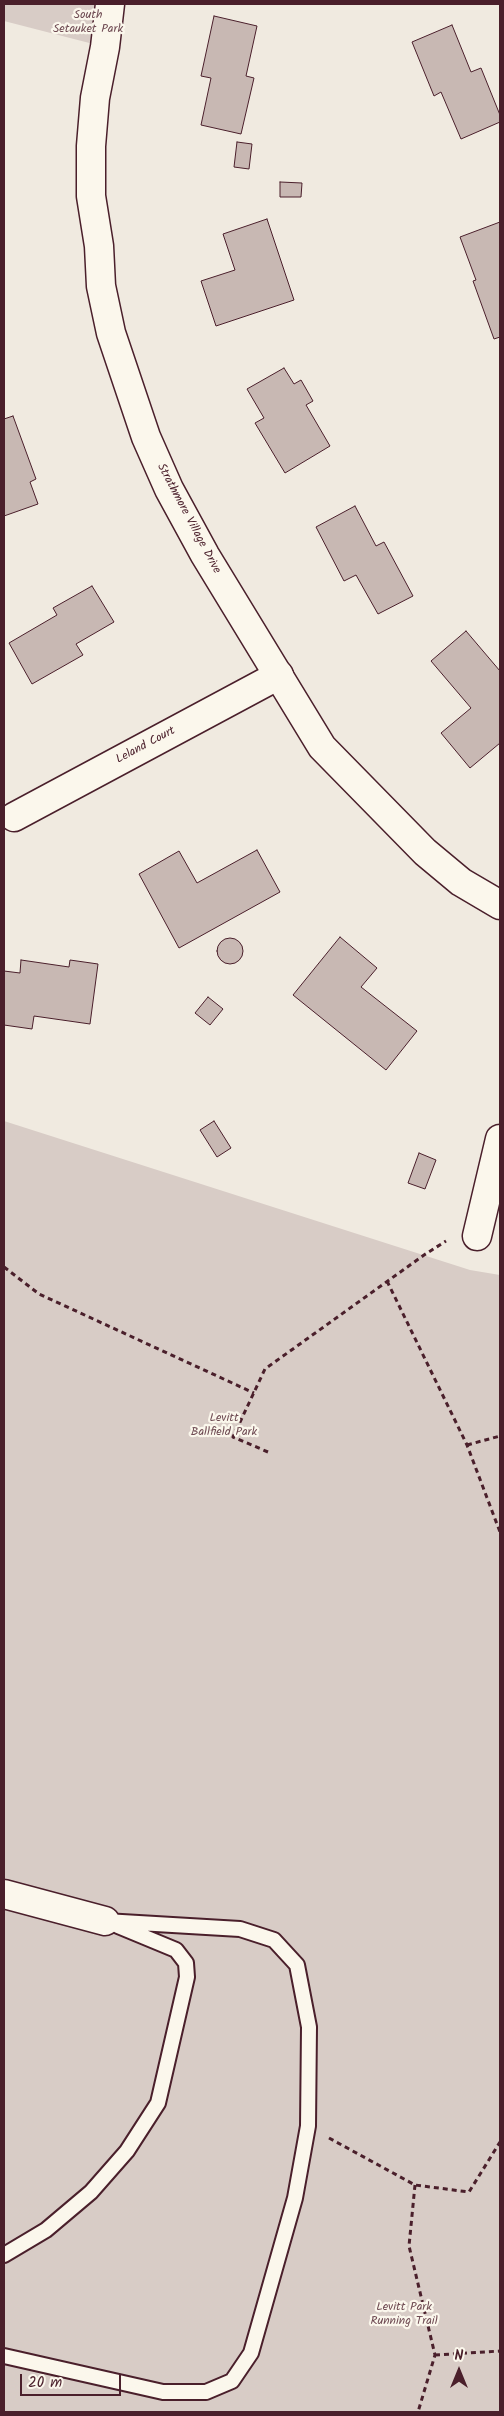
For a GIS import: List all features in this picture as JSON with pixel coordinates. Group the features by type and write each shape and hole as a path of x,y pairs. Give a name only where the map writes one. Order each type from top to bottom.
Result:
{"street":[{"name":"Strathmore Village Drive","path":"110,4 105,47 95,98 92,146 92,196 99,246 101,286 111,333 146,437 169,490 205,556 322,747 393,822 425,852 461,882 500,905"},
{"name":"Leland Court","path":"14,817 279,675"},
{"path":"479,1228 500,1139"},
{"path":"4,1894 106,1921"}],"lane":[{"path":"4,2356 163,2392 206,2392 232,2381 252,2353 295,2198 308,2126 309,2027 297,1965 274,1940 240,1929 106,1921"},
{"path":"4,2255 46,2230 91,2192 127,2151 158,2103 187,1977 186,1963 176,1950 106,1921"}],"path":[{"path":"268,1452 233,1437 265,1369 424,1255 479,1228"},
{"path":"4,1267 39,1294 254,1393"},
{"path":"387,1281 467,1445 500,1532"},
{"path":"467,1445 500,1436"},
{"path":"308,2126 415,2185 469,2192 500,2142"},
{"path":"415,2185 409,2246 435,2355 418,2412"},
{"path":"435,2355 500,2352"}],"green space":[{"name":"South Setauket Park","path":"4,4 110,4 105,47 4,21"},
{"name":"Levitt Ballfield Park","path":"4,1121 470,1270 500,1275 500,2412 4,2412"}],"building":[{"path":"214,16 257,26 246,76 254,78 241,134 201,125 211,78 201,76"},
{"path":"452,25 471,72 481,68 500,115 500,122 461,139 441,92 434,96 412,42"},
{"path":"237,142 252,144 249,169 234,167"},
{"path":"280,182 302,183 301,197 280,197"},
{"path":"267,219 294,300 216,326 201,281 235,270 223,234"},
{"path":"500,222 500,337 494,339 473,281 476,280 460,237"},
{"path":"284,368 294,384 301,380 313,401 306,405 330,446 285,473 255,423 264,418 247,389"},
{"path":"13,416 36,479 30,482 38,504 4,516 4,419"},
{"path":"355,506 376,546 384,542 413,596 378,614 356,575 344,581 316,527"},
{"path":"92,586 114,622 76,644 83,655 32,684 9,643 57,615 53,608"},
{"path":"466,631 500,671 500,743 470,768 441,733 471,708 431,661"},
{"path":"257,850 280,892 179,948 139,874 179,851 197,883"},
{"path":"340,937 377,968 361,987 417,1031 386,1070 293,995"},
{"path":"230,938 239,942 243,951 239,960 230,964 221,960 217,951 221,942"},
{"path":"21,960 69,967 70,960 98,964 90,1024 34,1016 32,1029 4,1025 4,971 20,973"},
{"path":"208,997 223,1009 210,1025 195,1013"},
{"path":"214,1121 231,1148 217,1157 200,1130"},
{"path":"419,1153 436,1160 425,1189 408,1183"}],"park label":[{"name":"Levitt Park Running Trail","path":"404,2315"}]}
